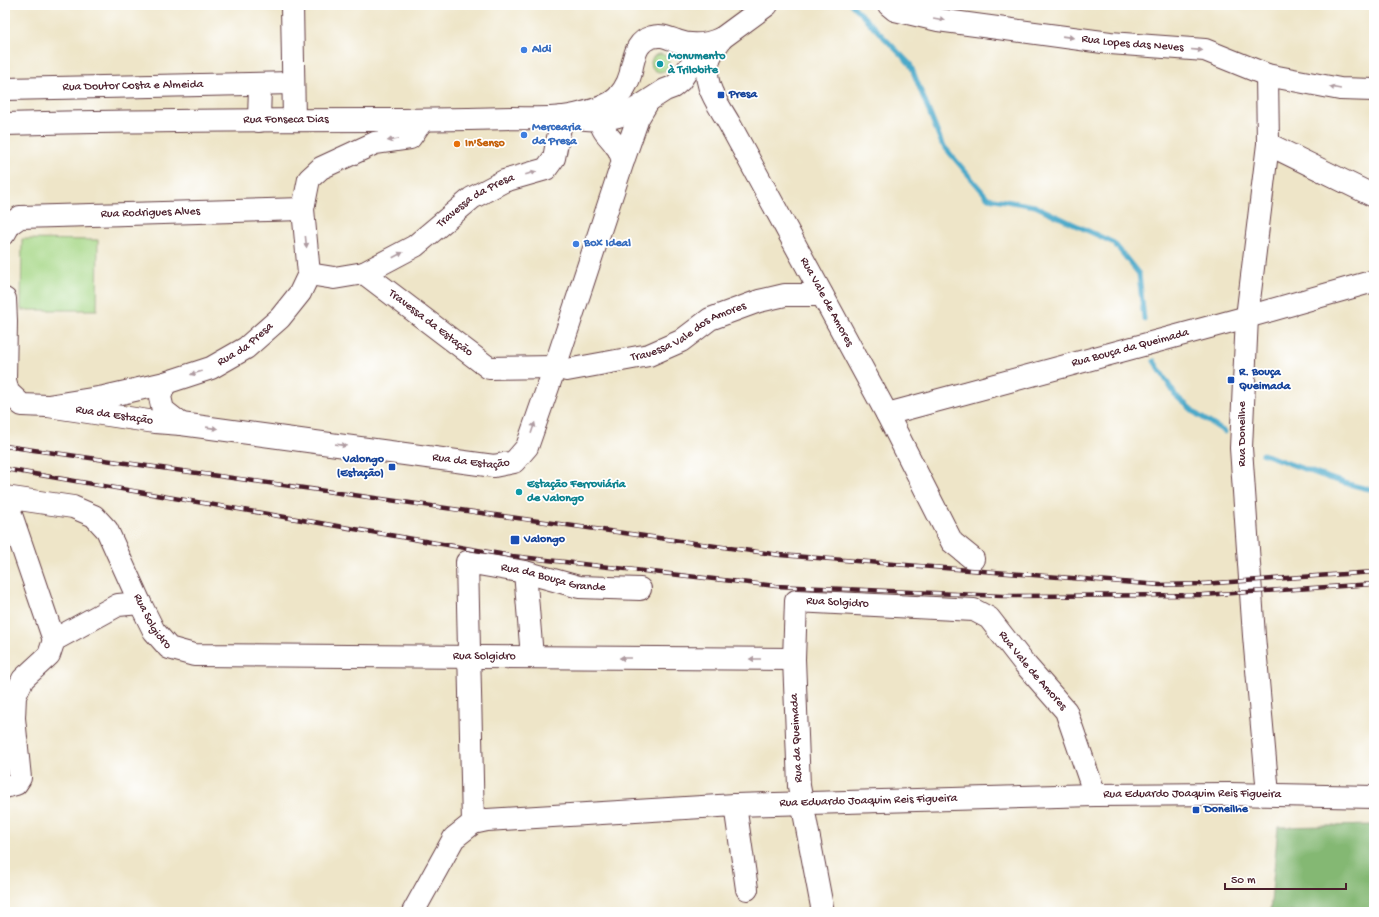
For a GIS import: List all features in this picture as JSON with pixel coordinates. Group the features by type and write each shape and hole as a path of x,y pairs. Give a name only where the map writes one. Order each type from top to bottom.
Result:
{"street":[{"path":"292,5 292,84 294,120"},
{"name":"Rua Fonseca Dias","path":"565,117 608,129 624,114 647,103 680,76 700,55 767,5"},
{"name":"Rua Lopes das Neves","path":"889,5 895,10 938,20 1110,43 1205,50 1267,75 1340,89 1374,90"},
{"name":"Rua Fonseca Dias","path":"5,124 294,120 423,120 565,117 593,110 617,98 630,74 633,57 637,48 650,37 659,35 692,45 701,45 722,38"},
{"name":"Rua Vale de Amores","path":"722,38 708,62 706,75 709,90 729,123 886,414 952,542 973,559"},
{"path":"676,41 683,48 680,76"},
{"path":"630,74 635,75 647,88 656,90 680,76"},
{"name":"Rua da Estação","path":"48,406 155,422 181,424 494,466 514,462 527,447 623,161 602,115 606,111 622,103 626,95 630,74"},
{"name":"Rua Doneilhe","path":"1267,75 1268,144 1247,317 1241,448 1254,636 1268,794"},
{"path":"680,76 709,90"},
{"path":"259,121 260,84"},
{"name":"Rua Doutor Costa e Almeida","path":"5,89 292,84"},
{"name":"Rua da Estação","path":"608,129 638,118 647,103"},
{"name":"Travessa da Presa","path":"364,273 415,246 472,198 504,181 546,169 554,158 565,117"},
{"path":"364,273 334,278 309,274 303,209 309,179 321,168 375,143 410,138 423,120"},
{"path":"1268,144 1374,196"},
{"name":"Rua Rodrigues Alves","path":"5,233 10,224 20,217 303,209"},
{"name":"Travessa da Estação","path":"364,273 489,368 555,366"},
{"name":"Rua da Presa","path":"6,321 5,380 8,392 22,405 48,406 104,397 165,383 212,368 246,348 280,318 300,293 309,274"},
{"name":"Rua Bouça da Queimada","path":"886,414 1247,317 1374,281"},
{"name":"Travessa Vale dos Amores","path":"555,366 567,370 649,355 681,341 710,319 759,301 785,295 822,295"},
{"path":"5,299 6,321"},
{"name":"Rua da Estação","path":"165,383 160,397 163,410 181,424"},
{"name":"Rua Solgidro","path":"54,640 5,497 73,507 94,516 107,530 154,631 168,648 194,655 794,658 796,601 974,610 989,618"},
{"name":"Rua da Bouça Grande","path":"468,657 466,562 525,572 579,587 640,589"},
{"path":"525,572 532,657"},
{"path":"5,787 16,784 20,778 14,718 15,696 23,679 49,655 54,640 118,605 140,603"},
{"name":"Rua Vale de Amores","path":"989,618 1024,663 1066,711 1095,795"},
{"path":"468,657 473,823"},
{"name":"Rua da Queimada","path":"794,658 799,786 822,912"},
{"name":"Rua Eduardo Joaquim Reis Figueira","path":"414,912 454,838 473,823 487,820 735,805 1095,795 1268,794 1374,797"},
{"path":"735,805 747,889"}],"green space":[{"path":"660,54 666,57 669,63 666,69 660,72 654,69 651,63 654,57"},
{"path":"22,239 98,240 97,310 21,310"},
{"path":"1374,825 1374,912 1270,912 1278,827"}],"waterway":[{"path":"852,5 910,64 942,144 988,198 1035,206 1114,243 1139,274 1144,319"},
{"path":"1154,361 1176,396 1198,415 1225,432"},
{"path":"1263,454 1346,484 1374,490"}],"railway":[{"path":"5,446 780,555 1160,585 1202,584 1374,572"},
{"path":"5,469 512,556 776,586 1002,596 1202,595 1374,584"}],"place":[{"name":"Aldi","path":"524,50"},
{"name":"Monumento à Trilobite","path":"660,64"},
{"name":"Presa","path":"721,95"},
{"name":"Mercearia da Presa","path":"524,135"},
{"name":"In'Senso","path":"457,144"},
{"name":"Box Ideal","path":"576,244"},
{"name":"R. Bouça Queimada","path":"1231,380"},
{"name":"Valongo (Estação)","path":"392,467"},
{"name":"Estação Ferroviária de Valongo","path":"519,492"},
{"name":"Valongo","path":"515,540"},
{"name":"Doneilhe","path":"1196,810"}]}
